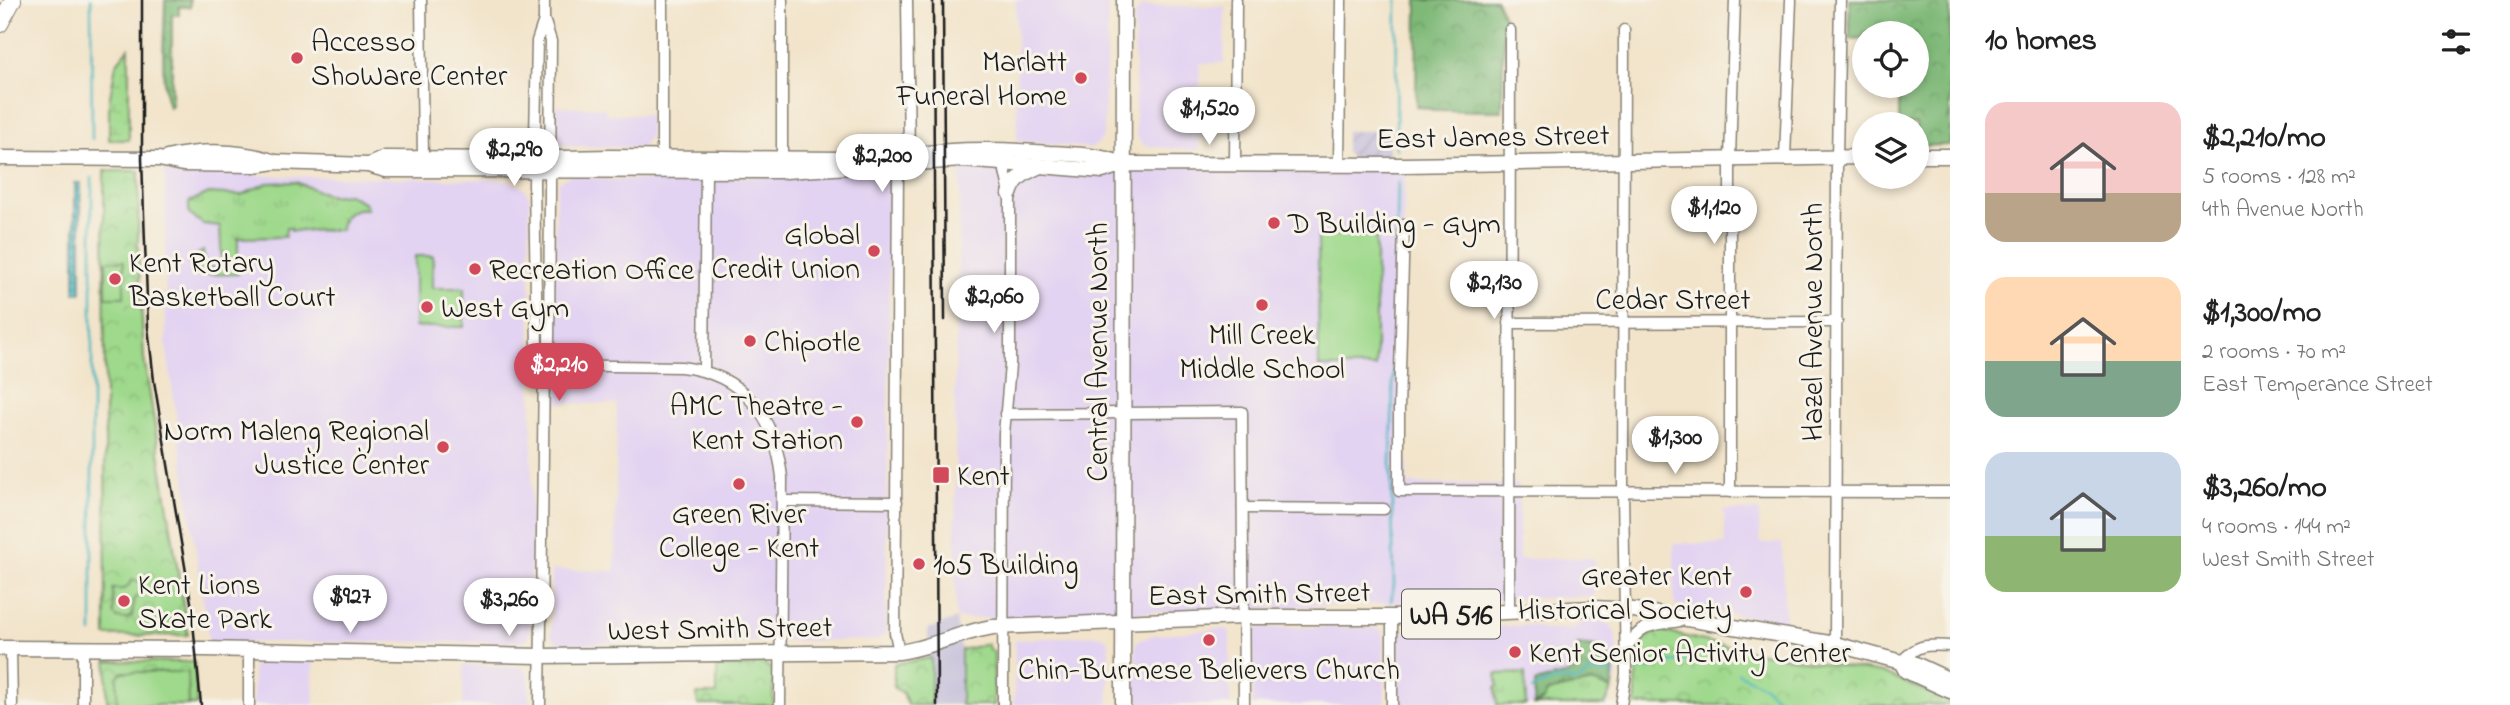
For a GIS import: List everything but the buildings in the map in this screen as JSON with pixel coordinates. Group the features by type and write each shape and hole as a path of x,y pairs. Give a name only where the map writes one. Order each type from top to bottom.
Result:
{"highway":[{"path":"0,24 13,0"}],"main road":[{"name":"Central Avenue North","path":"1123,705 1124,0"},
{"name":"East James Street","path":"903,160 957,150 1007,149 1104,157 1123,164"},
{"path":"0,158 159,159 181,155 243,153 275,162 368,165 386,170 542,165 610,157 903,160"},
{"path":"1929,156 1950,156"},
{"name":"East James Street","path":"903,160 1005,162 1103,171 1123,164 1509,164 1852,157"},
{"path":"368,165 386,159 423,159 785,172 903,160"},
{"path":"706,171 711,166 747,165 756,160"},
{"path":"1010,194 1019,177 1042,165"},
{"name":"East Smith Street","path":"936,643 965,633 1003,626 1244,617 1392,617 1592,608 1691,619 1835,644"},
{"name":"West Smith Street","path":"6,648 541,656 899,652 936,643"},
{"name":"WA 516","path":"1835,644 1901,662 1912,662 1950,680"},
{"name":"WA 516","path":"1901,662 1906,671 1950,691"}],"street":[{"path":"421,0 423,159"},
{"path":"540,705 544,365 549,346 537,41 544,19 544,0"},
{"path":"662,0 662,158"},
{"path":"782,0 782,160"},
{"path":"899,652 895,633 896,512 907,0"},
{"path":"1235,164 1236,0"},
{"path":"1339,164 1341,0"},
{"path":"1730,492 1730,159 1735,0"},
{"path":"1785,158 1791,0"},
{"name":"Hazel Avenue North","path":"1835,644 1840,0"},
{"path":"1509,611 1510,30"},
{"path":"1621,705 1626,674 1623,493 1624,30"},
{"path":"1003,705 1005,414 1010,365 1010,194 1005,162"},
{"path":"704,370 706,171"},
{"path":"1404,225 1399,491 1950,492"},
{"name":"Cedar Street","path":"1509,323 1837,322"},
{"path":"544,365 681,367 704,370 742,391 767,422 776,442 783,501 780,705"},
{"path":"1005,414 1242,412 1244,705"},
{"path":"783,501 896,512"},
{"path":"1243,508 1384,509"},
{"path":"1392,617 1392,705"},
{"path":"1626,651 1632,637 1642,628 1691,619"},
{"path":"1901,662 1913,649 1919,647 1950,646"},
{"path":"6,648 12,705"},
{"path":"83,649 83,705"},
{"path":"248,650 249,705"}],"shaded area":[{"path":"1016,0 1108,0 1104,129 1098,144 1090,148 1017,141"},
{"path":"1141,6 1225,6 1224,63 1200,63 1199,150 1144,146 1136,135 1134,17"},
{"path":"556,106 605,108 605,114 649,115 650,135 642,147 568,146 560,143 556,137"},
{"path":"1346,131 1389,131 1389,160 1356,160 1349,156 1346,151"},
{"path":"961,157 1123,164 1405,165 1399,457 1407,460 1407,484 1519,484 1519,559 1594,558 1594,596 956,619 955,383"},
{"path":"165,168 265,176 508,180 524,188 529,197 532,449 530,632 527,639 523,642 209,642 166,344"},
{"path":"882,171 890,180 886,631 883,636 875,640 557,642 551,635 552,570 615,571 617,404 554,403 556,193 559,182 570,175 608,180 717,180"},
{"path":"1724,510 1759,511 1760,543 1782,543 1785,622 1674,605 1674,543 1725,544"},
{"path":"956,619 961,650 961,705 928,705 928,629"},
{"path":"1583,621 1603,622 1615,633 1617,676 1608,705 1399,705 1400,635 1403,631 1532,625 1543,630 1575,629"},
{"path":"1254,628 1377,628 1383,631 1385,705 1253,705"},
{"path":"1218,629 1230,632 1230,705 1135,705 1136,642 1153,635"},
{"path":"1098,635 1109,641 1109,705 1014,705 1015,640"},
{"path":"258,657 313,658 314,705 253,705 253,663"},
{"path":"464,665 523,667 529,676 529,705 463,705"}],"green space":[{"path":"165,0 190,0 190,7 179,7 179,15 172,15 172,105 169,107 163,69"},
{"path":"1417,0 1496,0 1504,17 1502,111 1434,110 1416,106"},
{"path":"1849,0 1950,0 1950,145 1929,146 1929,112 1899,112 1899,98 1929,98 1929,21 1852,21 1850,39"},
{"path":"129,48 129,140 109,140 109,102 116,64"},
{"path":"104,171 139,171 138,245 144,358 188,635 106,636"},
{"path":"296,182 330,196 348,194 365,203 367,209 348,213 341,230 291,231 291,228 286,228 285,237 238,238 238,274 197,275 197,264 189,264 190,259 203,251 205,268 222,267 220,226 203,224 189,214 189,202 209,193 241,195 267,183"},
{"path":"1318,235 1376,235 1376,367 1319,367"},
{"path":"415,256 433,256 432,288 464,288 464,327 415,327"},
{"name":"Kent Rotary Basketball Court","path":"106,261 124,261 124,297 106,297"},
{"name":"Kent Lions Skate Park","path":"133,580 142,583 144,591 134,599 132,616 126,619 117,618 114,614 113,589 125,589"},
{"path":"1652,629 1744,650 1882,673 1950,701 1950,705 1635,705 1638,655 1645,637"},
{"path":"987,644 990,651 994,651 994,705 961,705 961,650"},
{"path":"1578,645 1603,648 1614,666 1612,689 1592,682 1547,692 1544,700 1534,705 1535,683 1579,668"},
{"path":"931,658 931,705 908,705 903,693 894,688 894,664"},
{"path":"107,661 194,662 197,705 107,705"},
{"path":"755,663 762,663 773,670 773,705 698,705 697,694 717,694 717,667 754,666"},
{"path":"122,672 188,672 189,705 117,705 117,677"},
{"path":"1525,673 1526,705 1497,705 1496,674"},
{"path":"1592,682 1612,689 1605,705 1536,705 1544,700 1547,692"}],"water":[{"path":"75,183 81,183 81,293 75,293"}],"waterway":[{"path":"91,0 92,139"},
{"path":"1396,149 1397,0"},
{"path":"92,178 92,633"},
{"path":"1391,601 1394,585 1391,466 1398,182"},
{"path":"1637,671 1686,659"},
{"path":"1532,690 1554,680 1578,681 1591,672 1611,673"},
{"path":"1738,673 1764,686 1785,705"}],"railway":[{"path":"142,0 142,159 148,327 154,381 191,602 201,705"},
{"path":"933,0 937,705"},
{"path":"943,0 945,320"}],"place":[{"name":"Accesso ShoWare Center","path":"297,58"},
{"name":"Marlatt Funeral Home","path":"1081,78"},
{"name":"D Building - Gym","path":"1274,223"},
{"name":"Global Credit Union","path":"874,251"},
{"name":"Recreation Office","path":"475,269"},
{"name":"Kent Rotary Basketball Court","path":"115,279"},
{"name":"Mill Creek Middle School","path":"1262,305"},
{"name":"West Gym","path":"427,307"},
{"name":"Chipotle","path":"750,341"},
{"name":"AMC Theatre - Kent Station","path":"857,422"},
{"name":"Norm Maleng Regional Justice Center","path":"443,447"},
{"name":"Kent","path":"941,475"},
{"name":"Green River College - Kent","path":"739,484"},
{"name":"105 Building","path":"919,564"},
{"name":"Greater Kent Historical Society","path":"1746,592"},
{"name":"Kent Lions Skate Park","path":"124,601"},
{"name":"Chin-Burmese Believers Church","path":"1209,640"},
{"name":"Kent Senior Activity Center","path":"1515,652"}]}
